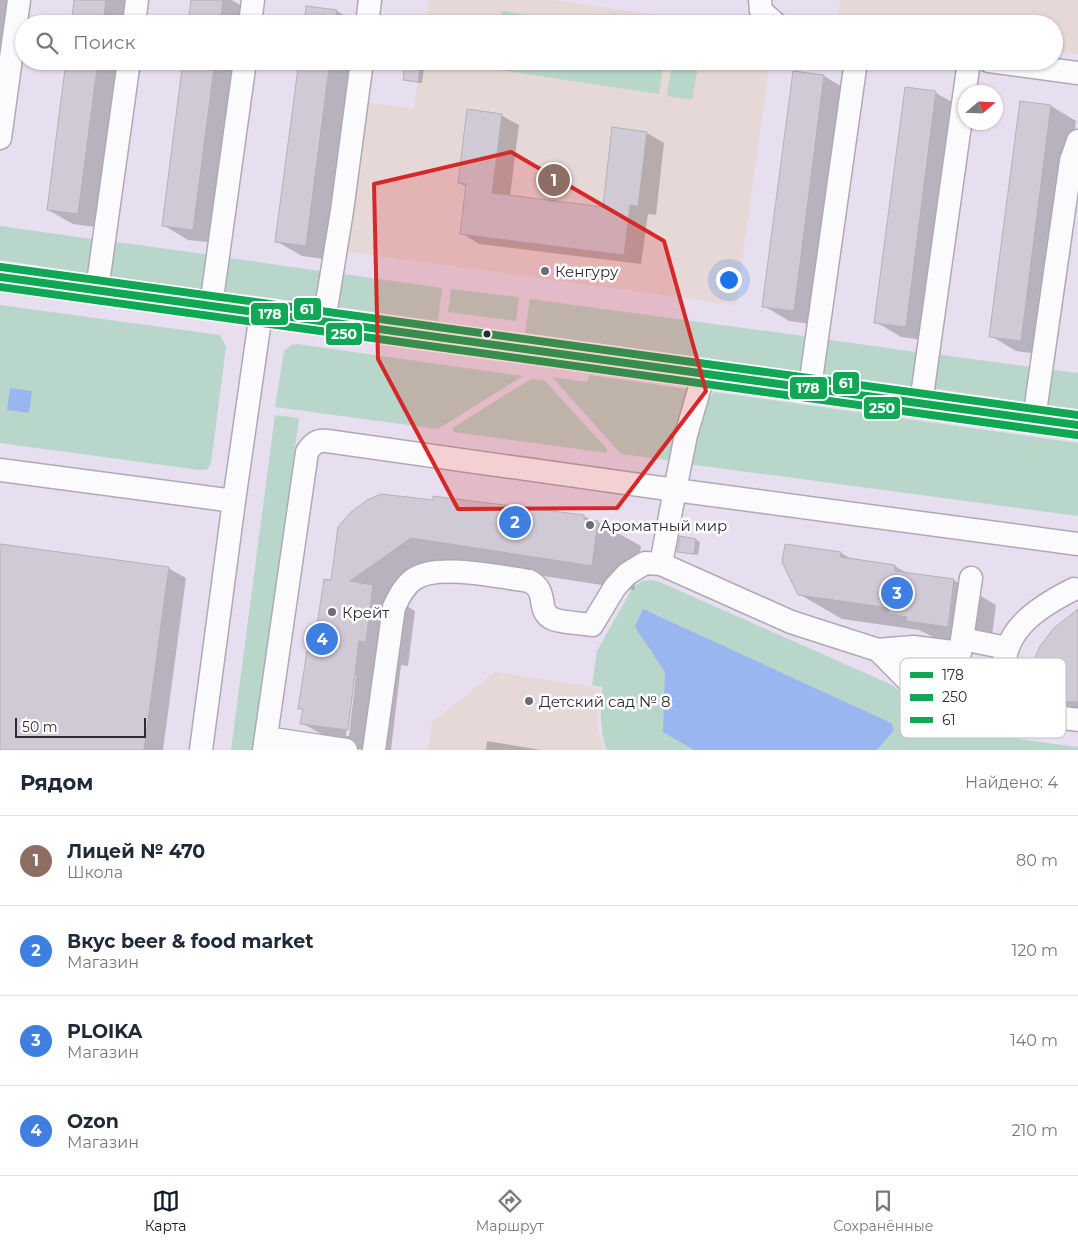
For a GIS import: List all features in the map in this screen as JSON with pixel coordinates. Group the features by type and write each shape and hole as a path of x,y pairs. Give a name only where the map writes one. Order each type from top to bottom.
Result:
{"street":[{"path":"17,15 19,0"},
{"path":"135,15 137,0"},
{"path":"251,15 253,0"},
{"path":"368,15 370,0"},
{"path":"760,0 760,11 765,15"},
{"path":"0,138 15,29"},
{"path":"97,290 128,70"},
{"path":"211,306 244,70"},
{"path":"324,322 342,211 361,70"},
{"path":"810,388 855,70"},
{"path":"921,403 968,70"},
{"path":"1056,70 1078,73"},
{"path":"1034,419 1071,161 1078,141"},
{"path":"0,277 1078,425"},
{"path":"201,750 261,313"},
{"path":"661,564 686,435 704,373"},
{"path":"346,750 265,744 307,452 312,444 319,440 1078,544"},
{"path":"0,470 234,501"},
{"path":"374,750 394,607 401,591 414,579 430,572 447,570 529,581 537,585 541,593 545,612 552,618 592,625 615,586 627,574 645,563 661,564 792,622 878,650 913,647 960,653 970,578"},
{"path":"1006,658 1008,648 1016,631 1027,617 1047,602 1074,589"},
{"path":"962,639 1008,648"},
{"path":"878,650 900,672"}],"highlighted area":[{"path":"511,152 664,241 706,391 617,508 458,509 378,359 374,184"}],"shaded area":[{"path":"429,0 553,0 657,15 427,15"},
{"path":"840,0 1078,0 1078,54 1063,52 1063,15 838,15"},
{"path":"420,70 769,70 736,305 343,251 364,102 414,109"},
{"name":"Детский сад № 8","path":"495,672 600,688 597,714 604,750 428,750 432,722"}],"green space":[{"path":"502,11 527,15 501,15"},
{"path":"500,70 663,70 659,94"},
{"path":"671,70 697,70 692,100 667,96"},
{"path":"0,226 99,240 94,274 0,260"},
{"path":"109,241 212,255 207,290 105,275"},
{"path":"223,257 320,271 316,304 219,291"},
{"path":"337,273 442,288 438,321 332,306"},
{"path":"451,289 519,297 516,321 448,312"},
{"path":"530,299 811,337 807,372 525,333"},
{"path":"0,305 220,335 226,347 211,463 208,469 200,470 0,443"},
{"path":"823,339 923,353 918,387 818,373"},
{"path":"297,344 523,376 438,429 275,407 284,351"},
{"path":"934,354 1032,367 1027,402 930,388"},
{"path":"1046,369 1078,373 1078,409 1041,404"},
{"path":"589,375 687,389 690,398 672,461 621,454 552,377 587,382"},
{"path":"531,379 544,380 607,449 607,453 453,432 454,427"},
{"path":"714,392 1078,443 1078,516 688,464 706,402"},
{"path":"275,415 299,418 255,750 231,750"},
{"path":"653,580 662,583 892,685 900,691 900,738 1011,738 1078,747 1078,750 606,750 601,719 602,687 592,685 597,651 633,587 642,581"}],"water":[{"path":"10,388 32,391 29,413 7,410"},
{"path":"643,609 891,723 894,730 877,750 694,750 663,732 665,672 635,626"}],"building":[{"path":"74,0 106,0 104,15 72,15"},
{"path":"191,0 223,0 221,15 189,15"},
{"path":"306,6 337,10 336,15 305,15"},
{"path":"65,70 97,70 78,214 47,210"},
{"path":"182,70 214,70 193,230 162,226"},
{"path":"298,70 329,70 306,246 275,242"},
{"path":"404,70 420,70 418,82 403,80"},
{"path":"793,71 824,75 794,311 762,307"},
{"path":"905,87 936,91 906,327 874,323"},
{"path":"1020,101 1051,105 1021,341 989,337"},
{"path":"467,109 502,114 492,193 603,207 612,127 647,132 638,206 630,205 624,255 460,234 466,184 458,183"},
{"path":"381,494 433,500 433,496 584,515 584,519 598,521 592,566 411,538 350,581 373,585 366,642 359,641 348,730 300,724 303,709 298,709 307,651 313,652 324,579 331,580 338,527 351,512 367,500"},
{"path":"680,536 696,539 694,554 677,552"},
{"path":"0,544 169,567 144,750 0,750"},
{"path":"785,544 841,552 841,557 895,565 895,571 954,579 948,627 906,621 907,617 888,614 889,608 798,595 782,562"},
{"path":"1078,609 1078,702 1066,702 1066,658 1035,658 1040,646 1054,628"}],"transit line":[{"name":"61","path":"1,267 1078,415"},
{"name":"178","path":"0,277 1078,425"},
{"name":"250","path":"0,287 1077,435"}],"place":[{"name":"Лицей № 470","path":"554,180"},
{"name":"Кенгуру","path":"545,271"},
{"name":"Вкус beer & food market","path":"515,522"},
{"name":"Ароматный мир","path":"590,525"},
{"name":"PLOIKA","path":"897,593"},
{"name":"Крейт","path":"332,612"},
{"name":"Ozon","path":"322,639"},
{"name":"Детский сад № 8","path":"529,701"}]}
